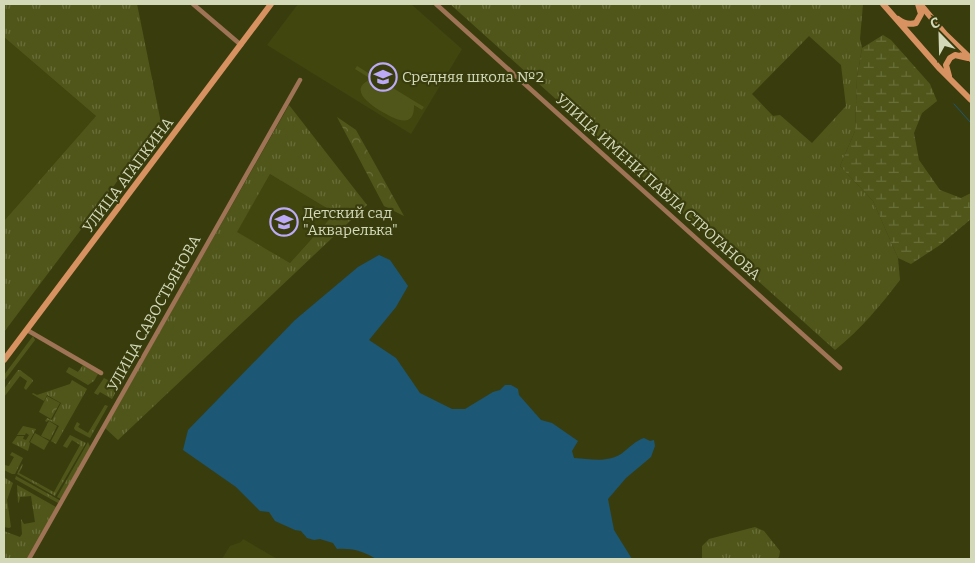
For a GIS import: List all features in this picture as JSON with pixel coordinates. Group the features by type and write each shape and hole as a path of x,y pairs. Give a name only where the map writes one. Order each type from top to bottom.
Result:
{"main road":[{"name":"УЛИЦА АГАПКИНА","path":"4,360 271,4"},
{"path":"883,4 971,100"},
{"path":"893,16 903,23 910,25 916,23 921,14 919,4"},
{"path":"919,4 945,34 971,59"},
{"path":"951,80 946,65 950,58 954,55 960,55 971,59"}],"street":[{"path":"193,4 241,45"},
{"name":"УЛИЦА ИМЕНИ ПАВЛА СТРОГАНОВА","path":"436,4 840,368"},
{"name":"УЛИЦА САВОСТЬЯНОВА","path":"29,559 300,80"},
{"path":"27,330 101,373"}],"shaded area":[{"name":"Средняя школа №2","path":"298,4 411,4 462,49 411,134 267,45"},
{"path":"4,37 96,116 4,221"},
{"name":"Детский сад \"Акварелька\"","path":"270,174 335,213 290,263 236,232"},
{"path":"243,539 277,559 222,559 230,546 241,542"}],"green space":[{"path":"4,4 137,4 161,123 4,332 4,221 96,116 4,37"},
{"path":"450,4 863,4 860,39 862,48 857,78 855,131 840,166 873,201 898,258 900,280 870,317 835,350","holes":["809,36 841,65 846,106 812,143 780,115 773,116 752,94"]},
{"path":"883,35 891,40 930,84 937,101 922,113 914,133 919,160 940,190 961,198 971,193 971,219 940,245 911,264 898,258 873,201 840,166 855,131 857,78 862,48"},
{"path":"357,66 424,107 422,110 414,105 411,118 407,120 396,119 379,110 362,95 361,87 371,79 355,69"},
{"path":"289,105 367,205 118,440 105,428","holes":["270,174 335,213 290,263 237,232"]},
{"path":"337,117 356,130 404,216 384,206"},
{"path":"33,336 35,340 4,381 4,375"},
{"path":"83,365 98,374 94,381 88,385 66,372 69,367 78,372"},
{"path":"18,370 33,381 26,390 24,388 27,381 20,376 4,397 4,389"},
{"path":"104,378 119,386 112,399 100,392 98,395 94,393"},
{"path":"72,380 87,389 56,444 51,441 59,426 48,420 47,422 45,421 47,418 52,420 61,403 47,395 44,401 32,394 37,395 70,384"},
{"path":"47,396 60,403 51,419 39,412"},
{"path":"105,405 108,406 90,438 75,430 77,422 80,424 78,427 88,433"},
{"path":"49,421 57,426 50,440 41,436"},
{"path":"23,426 36,429 29,442 28,451 12,443 17,436 24,436 23,439 26,440 29,435 26,433 25,435 17,435"},
{"path":"35,433 49,441 44,450 30,442"},
{"path":"70,435 86,443 55,496 17,474 22,464 19,473 54,492 80,445 72,440 67,448 63,446"},
{"path":"88,442 90,447 61,499 57,497"},
{"path":"12,452 23,458 15,474 4,470 4,465 9,466 14,457 10,455"},
{"path":"16,476 61,501 58,503 15,479"},
{"path":"4,477 13,483 7,500 11,527 9,528 4,527"},
{"path":"17,485 56,507 56,509 27,559 4,559 4,531 20,537 22,534 21,519 24,524 35,522 31,496 20,497 18,503"},
{"path":"755,527 764,531 780,551 777,559 702,558 702,546 709,539"}],"water":[{"path":"379,255 390,260 408,286 396,307 369,340 396,358 420,393 452,409 465,409 493,392 500,390 505,385 511,385 518,389 519,395 541,420 552,423 578,441 572,451 574,458 610,459 621,454 641,439 654,440 655,446 651,457 626,478 608,499 614,530 632,559 376,559 357,551 337,549 333,543 320,539 307,538 301,531 275,521 269,512 260,511 236,487 183,450 188,430 295,320 358,267"}],"waterway":[{"path":"954,104 971,123"}],"place":[{"name":"Средняя школа №2","path":"383,77"},
{"name":"Детский сад \"Акварелька\"","path":"284,222"}]}
